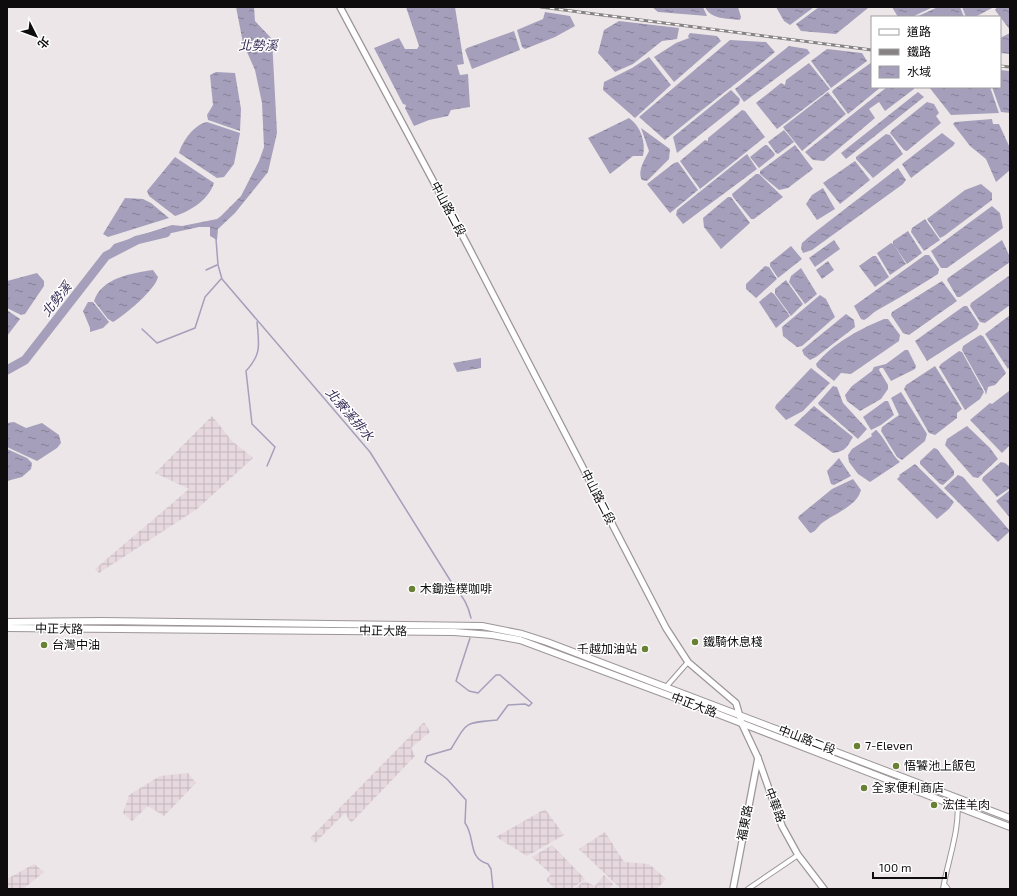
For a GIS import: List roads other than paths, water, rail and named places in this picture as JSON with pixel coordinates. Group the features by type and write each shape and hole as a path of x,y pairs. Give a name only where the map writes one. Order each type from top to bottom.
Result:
{"main road":[{"name":"中正大路","path":"7,628 101,621 482,626 522,634 547,642 740,714"},
{"name":"中正大路","path":"7,622 41,625 454,632 492,635 520,640 550,650 742,724"},
{"name":"中山路二段","path":"740,714 957,796 1010,818"},
{"name":"中山路二段","path":"742,724 1010,827"}],"street":[{"name":"中山路二段","path":"340,7 468,246 662,621 688,662 736,703 740,714"},
{"path":"666,687 688,662"},
{"name":"中華路","path":"740,714 742,724 758,758 782,826 798,855 824,889"},
{"name":"福東路","path":"733,889 758,758"},
{"path":"948,889 943,886 957,824 957,796"},
{"path":"748,889 798,855"}],"water":[{"name":"北勢溪","path":"236,7 254,7 255,21 272,39 277,133 268,172 235,213 218,229 217,240 210,236 210,227 199,227 121,244 112,249 109,259 105,255 114,244 172,225 182,226 217,219 241,196 259,161 264,147 262,103 255,70 243,43"},
{"path":"406,7 455,7 464,64 457,65 460,75 468,74 470,107 451,110 448,116 429,120 414,126 405,108 406,105 403,104 374,48 399,38 405,49 417,49 419,46"},
{"path":"652,7 703,7 707,16 658,12"},
{"path":"705,7 738,7 741,17 740,20 720,18 711,14"},
{"path":"776,7 814,7 790,25 784,21"},
{"path":"819,7 873,7 868,8 836,34 801,31 796,24"},
{"path":"892,7 933,7 914,16 897,16"},
{"path":"938,7 960,7 964,16 918,16"},
{"path":"962,7 994,7 977,16 966,16"},
{"path":"997,7 1010,7 1010,30 1001,16 995,10"},
{"path":"545,12 570,16 575,26 555,37 525,49 522,47 517,30 543,19"},
{"path":"619,21 679,28 677,39 662,41 633,64 615,72 598,53 604,30"},
{"path":"514,31 520,50 472,69 465,50 467,48"},
{"path":"690,33 717,36 721,41 674,82 654,57 676,43 689,38 688,36"},
{"path":"1010,33 1010,54 1001,53 1001,38"},
{"path":"730,40 766,42 775,52 665,140 639,117"},
{"path":"789,46 807,49 810,53 744,102 735,89"},
{"path":"827,49 862,53 867,61 831,88 811,61"},
{"path":"649,57 671,85 635,118 603,90 604,82 632,68"},
{"path":"809,63 830,89 777,129 756,103 781,83 785,85 786,80"},
{"path":"871,63 871,88 880,88 848,114 832,92"},
{"path":"1001,70 1010,71 1010,113 1001,112 992,88 1001,88"},
{"path":"216,72 235,73 241,109 240,131 208,120 207,115 213,105 210,75"},
{"path":"886,88 914,88 885,111 879,102 869,109 875,118 824,161 813,160 805,152"},
{"path":"930,88 990,88 999,113 951,115"},
{"path":"731,90 740,99 739,104 677,153 673,137"},
{"path":"828,92 846,114 802,151 783,127"},
{"path":"918,92 924,97 846,159 841,153"},
{"path":"927,102 934,104 939,113 936,116 941,123 907,151 904,150 890,133"},
{"path":"742,110 745,111 765,137 700,189 680,161 705,140 708,141 708,138"},
{"path":"629,118 637,125 642,135 644,146 643,156 633,156 610,174 588,138"},
{"path":"992,119 993,124 999,124 1010,148 1010,170 996,182 986,159 970,146 953,124 955,122"},
{"path":"207,122 240,133 234,164 224,177 217,178 179,153 183,143 190,134 202,123"},
{"path":"641,128 670,149 669,159 647,181 642,180 640,173 649,151"},
{"path":"784,130 794,142 778,154 768,142"},
{"path":"942,133 955,143 953,146 911,178 902,164"},
{"path":"886,134 890,135 903,154 873,178 856,159 856,157"},
{"path":"767,145 775,154 759,168 750,157"},
{"path":"795,145 813,169 788,188 779,190 760,174 760,171"},
{"path":"747,154 757,169 683,224 676,215 677,210"},
{"path":"175,157 214,183 212,189 199,204 175,216 149,196 147,191"},
{"path":"855,161 870,180 840,204 823,183"},
{"path":"678,162 698,190 670,213 647,184 674,163"},
{"path":"898,168 906,180 903,184 812,250 803,253 801,248 802,243"},
{"path":"756,174 759,174 783,197 754,219 751,219 732,194"},
{"path":"981,184 992,193 992,200 940,238 927,219 965,190"},
{"path":"823,188 835,209 817,220 806,204 812,195"},
{"path":"728,197 731,197 750,223 721,249 704,227 703,218"},
{"path":"125,198 143,199 151,203 169,218 108,237 103,234"},
{"path":"992,206 1000,213 1003,228 947,268 941,268 931,251"},
{"path":"925,219 940,240 924,251 911,232 912,228"},
{"path":"908,231 922,253 907,264 894,245 906,264 890,275 877,253 891,243 893,244 893,241"},
{"path":"834,240 840,249 815,267 809,258"},
{"path":"1002,240 1010,257 1010,262 960,297 957,297 947,280 948,278"},
{"path":"791,246 802,259 778,278 770,266 770,263"},
{"path":"925,255 929,255 939,269 938,274 866,319 861,319 854,306"},
{"path":"873,256 876,256 889,277 875,287 859,266"},
{"path":"828,261 834,270 822,279 816,270"},
{"path":"765,266 769,267 777,279 756,298 746,289 746,284"},
{"path":"801,268 817,294 805,304 789,282 791,276"},
{"path":"153,270 158,277 151,289 132,308 113,322 108,319 94,301 103,287 110,282 127,275"},
{"path":"37,273 44,281 44,286 25,314 21,315 7,308 7,281"},
{"path":"1010,275 1010,305 985,323 980,322 970,306 971,303"},
{"path":"786,280 803,304 791,316 775,294 775,289"},
{"path":"942,281 957,301 909,335 903,333 891,315 892,312"},
{"path":"771,292 790,316 776,328 759,302"},
{"path":"820,295 826,299 835,317 802,346 797,347 783,336 782,327"},
{"path":"88,302 93,302 109,322 103,328 90,332 90,328 83,311"},
{"path":"964,306 967,306 979,324 977,329 927,361 915,341"},
{"path":"7,310 20,319 7,336"},
{"path":"846,314 854,320 855,327 816,357 810,360 804,355 802,350"},
{"path":"1010,315 1010,367 1008,369 985,334"},
{"path":"884,319 888,319 900,335 899,341 851,374 841,373 834,381 817,367 816,364 823,356 847,337"},
{"path":"980,335 983,336 1006,373 995,385 988,387 986,395 962,350 963,346"},
{"path":"905,350 908,350 916,366 915,369 891,381 883,368 880,368 879,370 888,385 888,389 881,399 860,411 847,401 845,395 852,386 872,371 874,367 886,364"},
{"path":"959,351 962,352 984,392 980,399 965,410 939,367"},
{"path":"481,358 481,368 457,372 453,363"},
{"path":"935,366 962,409 957,413 957,418 935,435 929,433 904,389 906,385"},
{"path":"811,368 830,383 803,411 786,420 775,408 776,405"},
{"path":"833,386 837,387 843,403 867,429 858,439 818,403"},
{"path":"1009,391 1010,445 1002,453 970,420 990,403 992,404"},
{"path":"901,392 927,434 925,441 902,460 897,457 881,431 882,427 899,415 891,398"},
{"path":"885,401 888,401 894,415 881,425 871,430 863,417"},
{"path":"814,406 853,437 843,450 833,453 794,425"},
{"path":"14,422 26,428 42,423 59,435 61,443 57,448 37,461 7,447 7,423"},
{"path":"967,426 990,448 998,459 978,478 973,477 945,445 947,439"},
{"path":"876,430 900,462 870,482 858,474 849,462 848,455 852,449 872,436 871,434"},
{"path":"934,448 937,449 954,471 954,475 943,485 940,484 920,464 920,461"},
{"path":"7,449 27,458 32,463 31,469 22,477 7,481"},
{"path":"839,458 851,476 834,485 831,484 827,471"},
{"path":"1001,462 1010,467 1010,488 997,497 982,480 983,477"},
{"path":"915,464 954,502 949,509 937,519 897,479 900,476 899,475"},
{"path":"958,475 963,477 1010,531 998,542 944,488"},
{"path":"853,479 861,490 859,496 850,505 822,523 810,533 798,518 799,516 832,489"},
{"path":"1010,490 1010,518 996,501"}],"waterway":[{"name":"北勢溪","path":"7,370 25,360 106,256 137,240 166,233"},
{"name":"北寮溪排水","path":"216,239 218,265 222,279 370,452 455,588 463,598 471,618"},
{"path":"206,270 217,265"},
{"path":"142,329 157,343 195,328 205,297 221,279"},
{"path":"257,322 259,343 257,354 246,371 252,424 275,447 267,466"},
{"name":"北寮溪排水","path":"470,638 456,681 469,691 478,693 496,675 500,675 532,703 529,706 525,704 508,705 497,720 472,723 468,725 464,728 451,749 427,756 425,762 447,779 466,800 465,823 470,835 474,852 477,857 481,861 488,864 491,869 493,889"}],"railway":[{"path":"541,7 871,50"},
{"path":"1001,66 1010,67"}],"place":[{"name":"木鋤造樸咖啡","path":"412,589"},
{"name":"鐵騎休息棧","path":"695,642"},
{"name":"台灣中油","path":"44,645"},
{"name":"千越加油站","path":"645,649"},
{"name":"7-Eleven","path":"857,746"},
{"name":"悟饕池上飯包","path":"896,766"},
{"name":"全家便利商店","path":"864,788"},
{"name":"浤佳羊肉","path":"934,805"}]}
